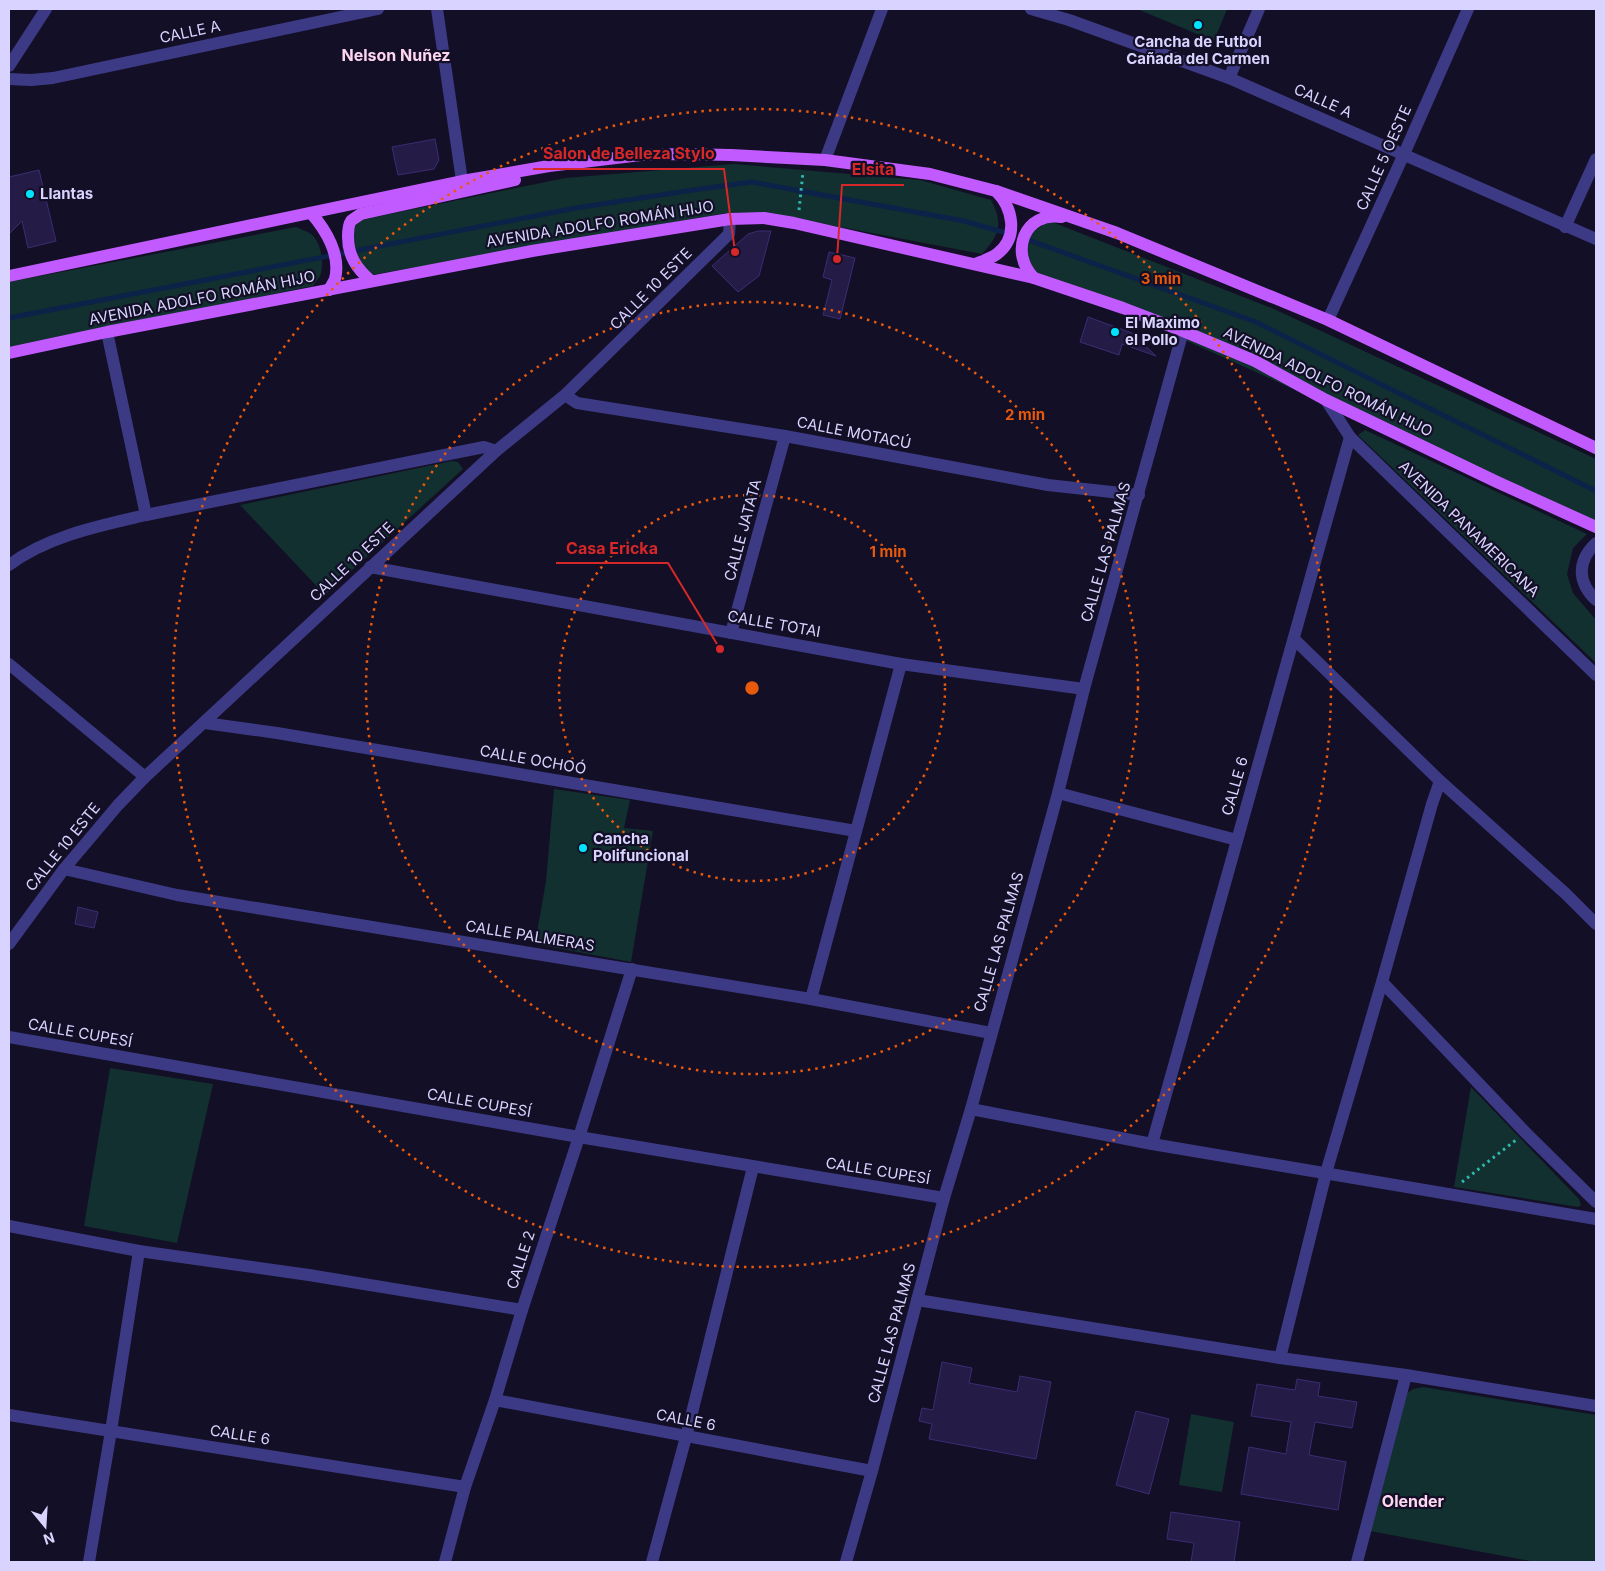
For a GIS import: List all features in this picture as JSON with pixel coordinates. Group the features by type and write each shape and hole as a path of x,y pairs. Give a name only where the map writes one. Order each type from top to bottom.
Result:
{"main road":[{"path":"9,276 462,181 549,166 641,155 674,154 825,160 930,174 996,190 1117,232 1328,320 1596,448"},
{"path":"367,277 353,261 348,247 350,222 361,214 523,178 549,166"},
{"path":"980,262 995,255 1002,249 1009,236 1011,220 1009,210 996,190"},
{"path":"311,213 323,226 333,250 335,264 332,284"},
{"path":"1031,276 1023,262 1021,249 1026,232 1037,220 1049,216 1061,216 1098,230 1117,232"},
{"name":"AVENIDA ADOLFO ROMÁN HIJO","path":"9,353 367,277 730,219 764,218 980,262 1031,276 1123,308 1255,361 1326,400 1596,527"}],"street":[{"path":"9,66 46,9"},
{"name":"CALLE A","path":"9,79 53,78 334,13 378,9"},
{"path":"437,9 462,181"},
{"path":"825,160 882,9"},
{"name":"CALLE A","path":"1030,9 1072,14 1229,78 1596,239"},
{"path":"1229,78 1259,9"},
{"name":"CALLE 5 OESTE","path":"1328,320 1468,9"},
{"path":"1565,227 1596,159"},
{"name":"CALLE 10 ESTE","path":"9,944 64,869 118,804 496,451 565,395 729,234 730,219"},
{"name":"CALLE LAS PALMAS","path":"846,1562 944,1198 971,1109 1183,331"},
{"path":"107,332 146,515"},
{"name":"CALLE MOTACÚ","path":"565,395 577,403 785,436 1048,485 1138,495"},
{"name":"AVENIDA PANAMERICANA","path":"1326,400 1350,437 1596,675"},
{"name":"CALLE JATATA","path":"731,633 785,436"},
{"name":"CALLE 6","path":"1152,1144 1350,437"},
{"path":"9,565 18,558 44,545 93,528 146,515 484,447 496,451"},
{"path":"1596,543 1583,561 1582,574 1584,585 1596,600"},
{"name":"CALLE TOTAI","path":"370,568 901,664 1084,689"},
{"path":"1294,638 1440,781 1566,894 1596,924"},
{"path":"9,664 146,777"},
{"path":"811,999 901,664"},
{"name":"CALLE OCHOÓ","path":"205,723 287,734 856,831"},
{"path":"1280,1358 1326,1173 1440,781"},
{"path":"1058,793 1237,840"},
{"name":"CALLE PALMERAS","path":"64,869 177,895 811,999 991,1033"},
{"name":"CALLE 2","path":"445,1562 466,1487 632,969"},
{"path":"1382,982 1596,1202"},
{"name":"CALLE CUPESÍ","path":"9,1037 579,1137 944,1198"},
{"path":"971,1109 1152,1144 1596,1219"},
{"path":"652,1562 686,1437 754,1167"},
{"path":"9,1226 139,1251 522,1310"},
{"path":"89,1562 139,1251"},
{"path":"917,1300 1596,1406"},
{"path":"1356,1562 1406,1375"},
{"name":"CALLE 6","path":"495,1400 872,1471"},
{"name":"CALLE 6","path":"9,1415 466,1487"}],"path":[{"path":"799,206 802,179"},
{"path":"1448,1194 1526,1132"}],"green space":[{"name":"Cancha de Futbol Cañada del Carmen","path":"1137,9 1227,9 1214,41"},
{"path":"734,164 920,180 991,200 997,216 998,229 996,235 982,254 793,218 753,213 726,213 371,275 361,265 350,234 361,220 565,178"},
{"path":"1052,222 1274,309 1596,459 1596,525 1029,270 1026,247 1030,233"},
{"path":"296,227 311,234 320,247 321,271 313,286 9,348 9,282"},
{"path":"1365,430 1587,534 1573,548 1567,574 1573,593 1596,620 1596,663 1358,435"},
{"path":"452,461 458,462 463,469 325,595 240,505"},
{"path":"554,789 630,800 624,828 653,831 631,962 535,944 546,881"},
{"path":"110,1068 213,1084 177,1243 84,1226"},
{"path":"1471,1087 1579,1199 1581,1205 1578,1207 1454,1187"},
{"path":"1423,1387 1596,1415 1596,1562 1536,1562 1370,1531 1406,1394 1413,1389"},
{"path":"1191,1414 1234,1422 1222,1492 1179,1485"}],"building":[{"path":"435,139 439,160 434,169 398,175 392,147"},
{"name":"Llantas","path":"39,170 56,241 28,248 22,221 9,234 9,177"},
{"path":"758,231 771,231 759,276 738,292 712,266 748,234"},
{"path":"829,252 855,258 840,319 823,315 832,280 823,277"},
{"path":"1088,317 1132,333 1156,356 1122,344 1119,355 1080,342"},
{"path":"78,907 98,912 94,928 75,924"},
{"path":"942,1362 972,1368 969,1383 1017,1392 1020,1376 1051,1382 1036,1459 929,1439 932,1424 919,1421 922,1408 933,1410"},
{"path":"1297,1379 1320,1383 1318,1396 1357,1402 1352,1428 1315,1422 1309,1455 1346,1462 1338,1510 1241,1494 1249,1447 1286,1454 1291,1422 1251,1416 1257,1384 1295,1390"},
{"path":"1136,1411 1169,1419 1149,1494 1116,1485"},
{"path":"1171,1512 1240,1522 1234,1562 1191,1562 1194,1543 1167,1539"}],"waterway":[{"path":"9,318 576,208 752,182 964,221 1010,234"},
{"path":"1023,238 1256,322 1596,491"}],"place":[{"name":"Cancha de Futbol Cañada del Carmen","path":"1198,25"},
{"name":"Llantas","path":"30,194"},
{"name":"Salon de Belleza Stylo","path":"735,252"},
{"name":"Elsita","path":"837,259"},
{"name":"El Maximo el Pollo","path":"1115,332"},
{"name":"Casa Ericka","path":"720,649"},
{"name":"Cancha Polifuncional","path":"583,848"}],"district":[{"name":"Nelson Nuñez","path":"396,55"},
{"name":"Olender","path":"1413,1501"}]}
